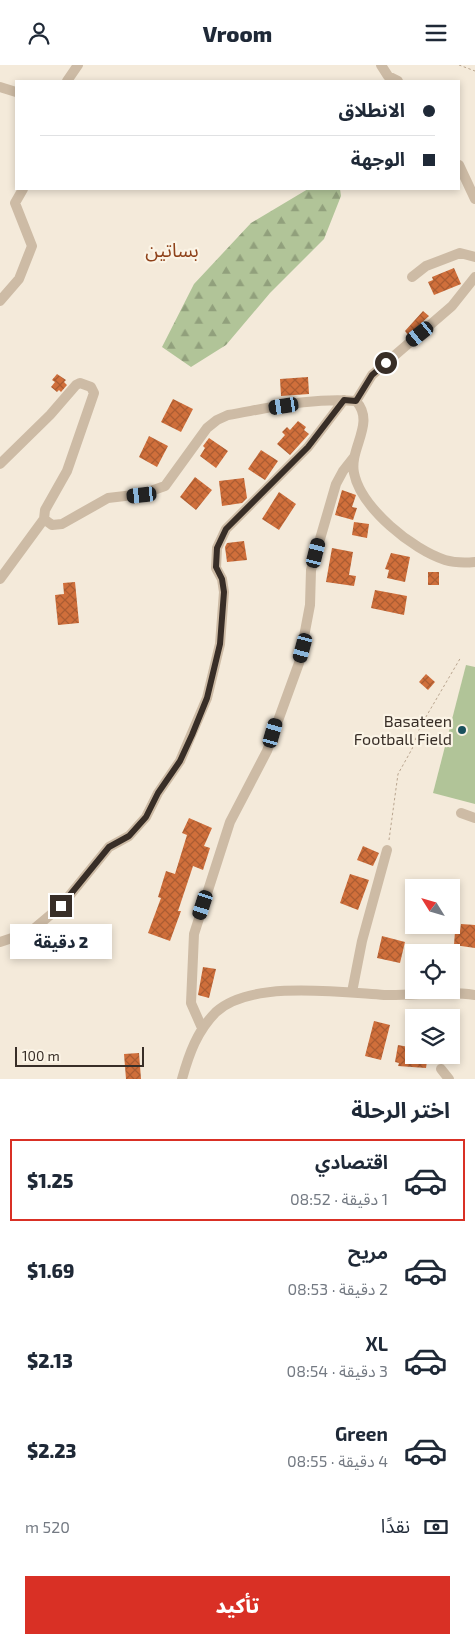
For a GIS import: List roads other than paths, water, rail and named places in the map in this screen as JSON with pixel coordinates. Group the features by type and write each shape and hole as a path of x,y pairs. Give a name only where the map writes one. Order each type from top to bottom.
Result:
{"street":[{"path":"68,80 78,65"},
{"path":"382,65 388,76 396,80"},
{"path":"0,87 15,91"},
{"path":"460,167 475,199"},
{"path":"0,301 19,279 32,246 15,203 22,190"},
{"path":"412,277 426,266 460,253 475,257"},
{"path":"356,401 372,375 452,306 475,277"},
{"path":"0,465 50,415 76,385 86,383 91,387 94,393 67,471 45,510 44,519 0,579"},
{"path":"0,942 30,932 61,906 109,847 129,836 146,817 158,793 180,761 207,698 220,644 224,592 222,579 216,567 217,548 226,529 308,447 344,400"},
{"path":"44,519 52,525 62,524 108,498 142,495 165,486 208,428 217,419 228,415 301,403 356,401 361,407 364,419 354,457 354,472 358,487 382,520 407,539 440,558 462,563 475,562"},
{"path":"202,1028 191,1003 194,935 230,822 267,751 296,671 307,625 310,579 320,539 336,484 354,457"},
{"path":"461,813 475,818"},
{"path":"352,992 362,941 387,851"},
{"path":"182,1079 191,1050 202,1028 217,1012 229,1003 246,996 290,991 352,992 409,996 475,995"},
{"path":"441,1069 449,1079"}],"place":[{"name":"Basateen Football Field","path":"462,730"}],"district":[{"name":"بساتين","path":"172,250"}]}
